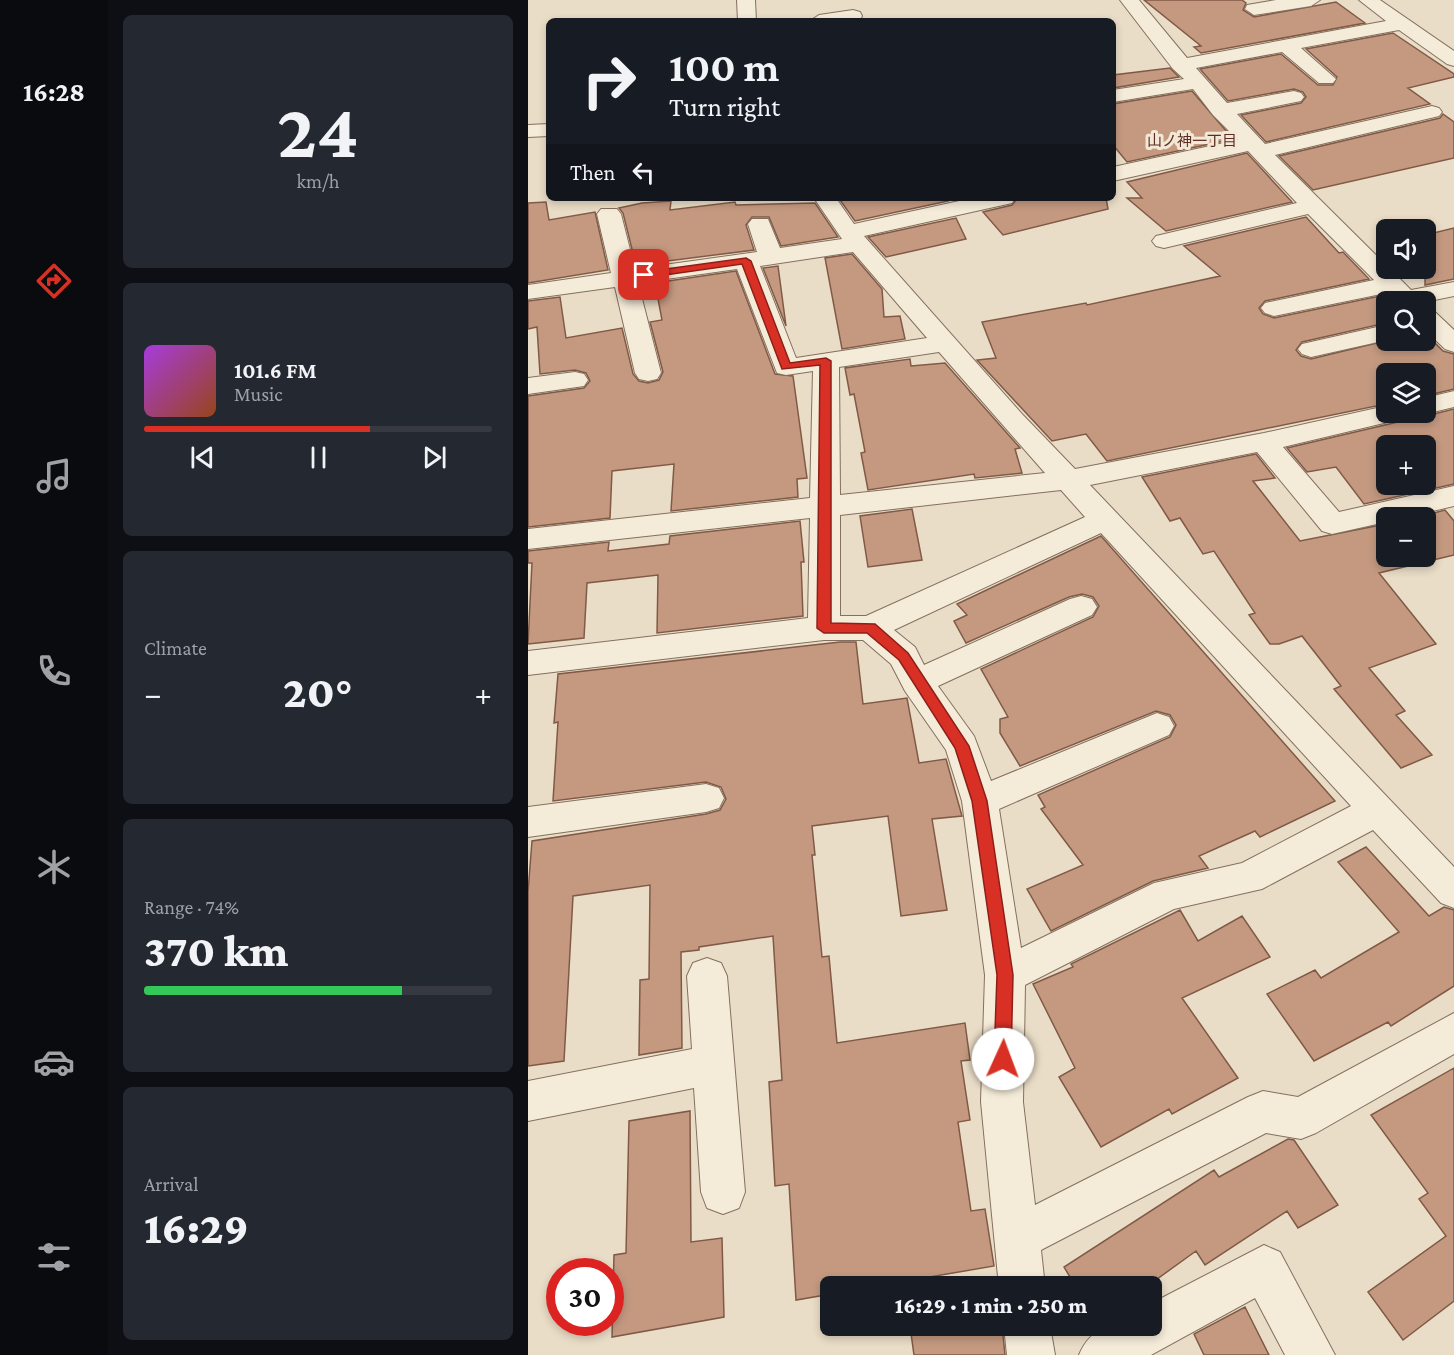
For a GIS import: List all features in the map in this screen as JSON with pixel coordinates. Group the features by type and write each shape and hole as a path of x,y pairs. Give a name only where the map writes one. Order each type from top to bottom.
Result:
{"street":[{"path":"746,0 747,18"},
{"path":"1129,0 1220,111 1400,291"},
{"path":"1254,9 1311,0"},
{"path":"1368,0 1454,60"},
{"path":"839,18 853,16"},
{"path":"1180,65 1401,24"},
{"path":"1287,46 1326,79"},
{"path":"1116,96 1196,83"},
{"path":"1220,111 1294,97"},
{"path":"1116,173 1432,112"},
{"path":"528,131 546,130"},
{"path":"827,201 854,238 1012,420 1454,892"},
{"path":"528,292 759,259 854,238 993,201"},
{"path":"1164,241 1313,206"},
{"path":"609,213 648,374"},
{"path":"760,224 759,259 786,367 946,343"},
{"path":"1434,291 1454,289"},
{"path":"1274,308 1376,297"},
{"path":"1436,328 1454,344"},
{"path":"1311,349 1376,335"},
{"path":"824,628 826,361"},
{"path":"528,386 575,380"},
{"path":"1436,403 1454,399"},
{"path":"528,539 1069,480 1264,442 1376,416"},
{"path":"1264,442 1332,524 1454,496"},
{"path":"528,663 824,628 870,628 1106,519"},
{"path":"917,682 1081,608"},
{"path":"870,628 903,656 917,682 962,746 980,801 1005,975 1002,1102 1021,1276"},
{"path":"980,801 1157,726"},
{"path":"528,822 706,798"},
{"path":"1005,975 1167,894 1249,878 1377,810"},
{"path":"707,976 723,1192"},
{"path":"1016,1239 1263,1112 1301,1118 1454,1032"},
{"path":"528,1101 713,1065"},
{"path":"1103,1355 1264,1268 1311,1355"},
{"path":"1028,1336 1031,1355"}],"building":[{"path":"1144,0 1242,0 1246,3 1243,10 1254,17 1336,2 1365,23 1201,53 1194,47 1201,46"},
{"path":"1393,33 1454,74 1454,77 1408,88 1430,104 1266,142 1241,115 1301,103 1306,97 1303,92 1294,89 1228,101 1200,69 1281,54 1318,85 1333,85 1337,77 1306,49"},
{"path":"1170,68 1179,77 1116,88 1116,75"},
{"path":"1192,91 1233,139 1127,162 1116,149 1116,104"},
{"path":"1443,114 1454,122 1454,158 1313,190 1279,156 1440,118"},
{"path":"1247,153 1292,202 1166,231 1127,198 1142,198 1127,182"},
{"path":"671,201 670,210 735,202 736,205 815,203 838,237 781,246 769,217 752,217 746,225 754,250 636,265 623,213 619,208 642,203"},
{"path":"841,201 948,201 855,221"},
{"path":"1015,201 1107,201 1108,209 1003,235 983,212 1012,205"},
{"path":"546,202 549,220 595,212 608,270 528,283 528,203"},
{"path":"1306,217 1339,253 1343,252 1369,279 1265,301 1259,308 1263,314 1274,318 1376,297 1376,325 1302,342 1296,350 1301,356 1311,359 1376,343 1376,351 1436,351 1436,344 1443,351 1454,354 1454,389 1436,393 1436,363 1376,363 1376,406 1107,461 1086,434 1052,441 977,360 996,358 982,322 1086,303 1087,305 1220,276 1184,246"},
{"path":"956,218 966,239 886,257 868,237"},
{"path":"1454,228 1454,279 1425,285 1425,279 1436,279 1436,232"},
{"path":"852,254 882,289 884,317 900,316 905,339 842,349 825,258"},
{"path":"778,266 786,326 763,268"},
{"path":"736,271 775,374 793,376 807,478 797,479 798,497 671,511 674,464 612,471 610,518 528,527 528,396 584,388 590,381 586,373 575,370 540,374 537,327 528,329 528,301 560,297 566,338 622,328 633,374 639,381 648,383 659,380 663,372 650,322 662,320 655,283"},
{"path":"910,359 911,366 945,363 1020,448 1015,449 1022,473 975,478 974,474 868,490 861,453 865,452 854,394 850,395 845,368"},
{"path":"1454,409 1454,484 1436,488 1436,435 1376,435 1376,495 1404,495 1364,504 1336,467 1307,472 1287,448 1393,423 1436,423 1436,414"},
{"path":"1256,454 1275,478 1253,481 1300,541 1376,526 1376,567 1404,567 1379,573 1436,644 1369,668 1405,711 1396,715 1432,755 1401,768 1334,689 1341,686 1302,636 1279,644 1270,644 1249,615 1255,613 1214,551 1203,554 1180,518 1170,521 1142,477"},
{"path":"912,509 922,560 868,567 860,516"},
{"path":"1445,510 1454,521 1454,555 1436,559 1436,512"},
{"path":"800,521 804,562 801,562 803,616 657,633 658,575 587,583 584,638 528,644 532,563 528,563 528,551 609,542 608,551 669,544 670,536"},
{"path":"1101,536 1335,801 1260,837 1255,831 1199,856 1208,868 1153,881 1051,931 1027,889 1083,865 1041,809 1045,807 1038,795 1170,737 1176,725 1170,715 1156,711 1020,766 1000,733 1000,719 1008,717 981,669 1093,617 1099,606 1093,597 1082,594 1069,597 966,643 954,621 967,615 957,604"},
{"path":"856,642 863,704 907,698 919,763 946,759 962,816 932,819 947,910 901,916 888,816 812,826 815,855 812,855 822,957 829,956 837,1043 965,1023 970,1060 961,1061 970,1120 958,1122 971,1211 985,1209 994,1266 935,1276 820,1276 820,1296 796,1300 789,1184 775,1186 769,1082 782,1080 773,936 699,947 699,950 681,952 682,1048 639,1055 640,980 649,979 650,885 573,896 564,1061 528,1066 528,892 532,841 706,814 720,810 726,799 721,787 706,782 553,801 558,722 554,723 558,674"},
{"path":"1366,847 1429,916 1444,907 1454,910 1454,986 1391,1026 1388,1022 1314,1061 1267,994 1315,970 1321,978 1399,932 1338,862"},
{"path":"1180,910 1198,941 1242,916 1270,957 1182,998 1238,1078 1172,1114 1169,1109 1101,1147 1059,1077 1075,1068 1033,984 1073,967 1071,964"},
{"path":"1454,1068 1454,1301 1403,1340 1368,1292 1446,1236 1419,1199 1428,1193 1371,1115"},
{"path":"690,1111 691,1242 722,1238 724,1317 624,1335 624,1258 614,1258 614,1255 626,1253 629,1121"},
{"path":"1288,1139 1294,1140 1338,1205 1298,1228 1287,1211 1205,1265 1196,1251 1161,1276 1069,1276 1064,1267 1214,1170 1219,1177"},
{"path":"1245,1307 1269,1355 1204,1355 1194,1334"},
{"path":"911,1336 1003,1336 1005,1355 914,1355"}],"district":[{"name":"山ノ神一丁目","path":"1192,141"}],"route":[{"path":"644,275 746,261 786,367 826,361 824,628 870,628 903,656 917,682 962,746 980,801 1005,975 1003,1059"}]}
